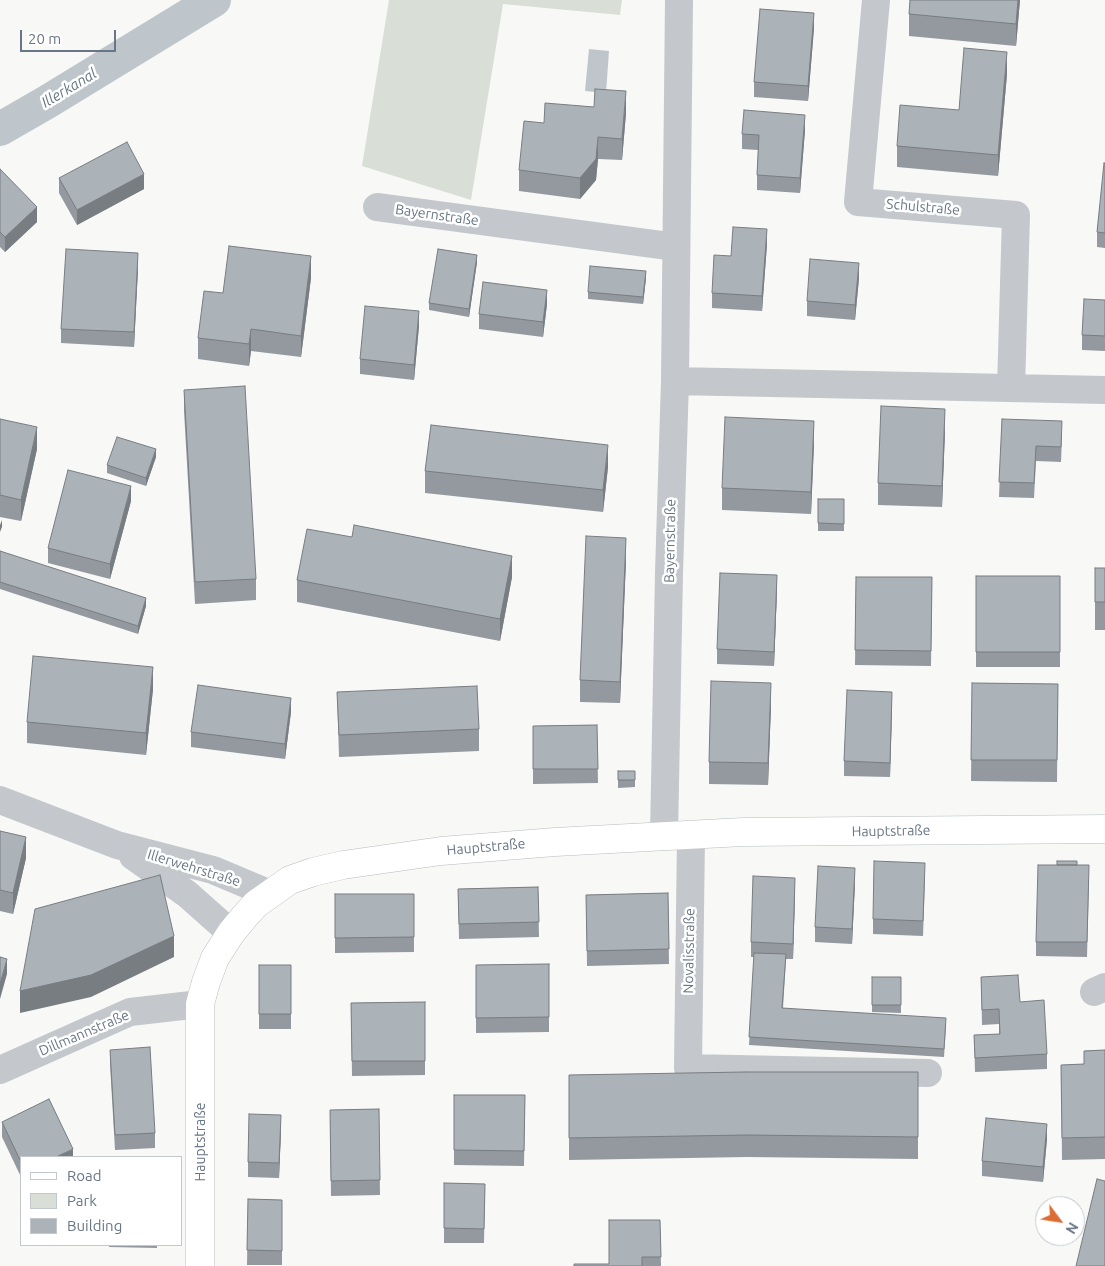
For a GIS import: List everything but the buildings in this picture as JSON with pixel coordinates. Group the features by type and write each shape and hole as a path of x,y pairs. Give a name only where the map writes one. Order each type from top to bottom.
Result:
{"main road":[{"name":"Hauptstraße","path":"200,1266 200,1004 215,958 231,933 256,904 290,880 313,872 344,865 450,850 555,842 759,832 1105,829"}],"street":[{"name":"Bayernstraße","path":"664,836 675,381 679,0"},
{"name":"Schulstraße","path":"876,0 858,202 1016,215 1011,388"},
{"name":"Bayernstraße","path":"377,207 676,247"},
{"path":"675,381 1105,390"},
{"name":"Illerwehrstraße","path":"0,800 118,844 213,870 270,894"},
{"name":"Novalisstraße","path":"691,835 688,1068 928,1073"},
{"name":"Illerwehrstraße","path":"118,844 187,894 231,933"},
{"name":"Dillmannstraße","path":"0,1070 130,1012 200,1004"}],"green space":[{"path":"389,0 622,0 620,15 503,4 471,200 362,166"}],"shaded area":[{"path":"589,49 609,51 606,93 585,91"}],"waterway":[{"name":"Illerkanal","path":"0,129 214,0"}]}
